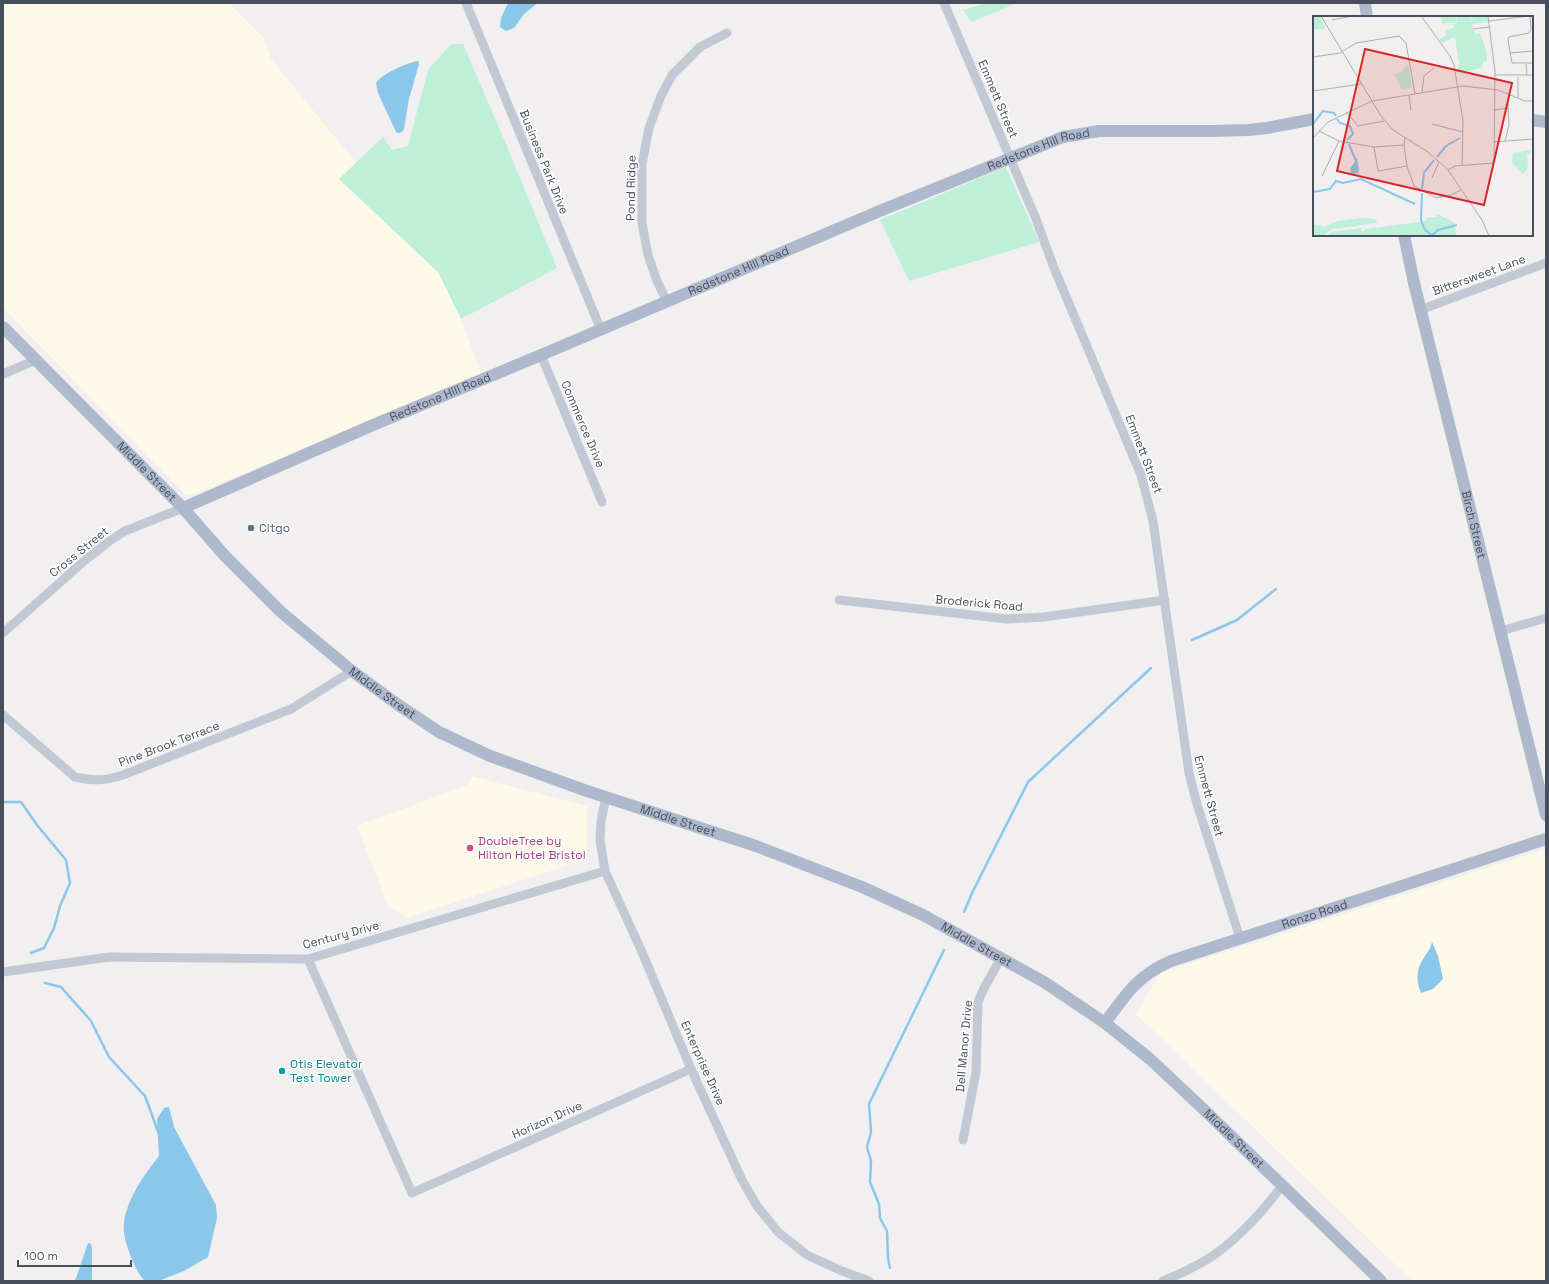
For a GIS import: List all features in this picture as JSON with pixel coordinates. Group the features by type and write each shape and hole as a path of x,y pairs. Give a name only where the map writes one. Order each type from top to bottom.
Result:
{"main road":[{"path":"1365,3 1367,16"},
{"name":"Redstone Hill Road","path":"183,508 359,431 1011,157 1063,137 1099,131 1248,130 1313,119"},
{"path":"1533,120 1546,122"},
{"name":"Birch Street","path":"1404,236 1420,310 1546,815"},
{"name":"Middle Street","path":"3,327 183,508 225,556 276,608 352,671 397,704 439,732 462,744 515,766 756,846 862,887 923,915 1044,982 1124,1037 1167,1074 1381,1281"},
{"name":"Ronzo Road","path":"1105,1023 1129,991 1147,973 1170,961 1546,839"}],"street":[{"name":"Business Park Drive","path":"466,3 601,330"},
{"name":"Emmett Street","path":"944,3 1011,157 1036,218 1054,268 1141,475 1153,521 1190,781 1240,938"},
{"name":"Pond Ridge","path":"667,302 657,281 648,255 642,223 642,164 649,128 661,96 672,75 700,47 727,33"},
{"name":"Bittersweet Lane","path":"1420,310 1546,263"},
{"name":"Commerce Drive","path":"541,355 602,502"},
{"path":"3,374 36,360"},
{"name":"Cross Street","path":"3,633 83,562 111,540 125,531 183,508"},
{"name":"Broderick Road","path":"839,600 1006,619 1044,618 1165,600"},
{"path":"1501,631 1546,618"},
{"name":"Pine Brook Terrace","path":"3,715 75,777 90,780 106,780 123,775 291,709 352,671"},
{"name":"Enterprise Drive","path":"606,797 601,820 600,840 605,871 642,952 691,1069 742,1180 757,1206 778,1232 807,1255 842,1271 869,1281"},
{"name":"Century Drive","path":"3,972 109,957 308,959 605,871"},
{"name":"Dell Manor Drive","path":"963,1140 976,1072 978,1002 1001,958"},
{"name":"Horizon Drive","path":"308,959 412,1193 691,1069"},
{"path":"1163,1281 1199,1265 1227,1245 1274,1197 1282,1185"}],"shaded area":[{"path":"3,3 229,3 264,38 271,59 356,163 339,179 438,272 461,319 481,373 195,494 186,495 3,308"},
{"path":"472,776 587,806 587,859 407,918 388,906 357,826 467,785"},
{"path":"1546,849 1546,1281 1412,1281 1136,1014 1160,973"}],"green space":[{"path":"987,3 1017,3 971,22 963,10"},
{"path":"451,44 463,44 557,268 461,319 438,272 339,179 383,137 392,150 408,146 428,70"},
{"path":"1006,167 1039,242 909,281 880,220"}],"water":[{"path":"508,3 538,3 524,14 514,28 506,31 500,27 501,18"},
{"path":"418,61 419,64 409,99 404,129 399,133 396,132 378,93 376,83 383,76 395,69"},
{"path":"1432,942 1438,956 1443,979 1433,989 1421,993 1418,984 1418,971"},
{"path":"169,1107 174,1127 216,1205 217,1218 208,1257 184,1271 161,1280 145,1281 140,1276 131,1257 124,1236 124,1223 134,1192 159,1156 157,1119 164,1108"},
{"path":"88,1243 91,1244 92,1248 92,1281 75,1281"}],"waterway":[{"path":"1192,640 1237,620 1276,589"},
{"path":"964,912 973,891 1028,782 1151,668"},
{"path":"3,802 21,802 37,825 66,860 70,883 60,906 54,928 44,948 31,953"},
{"path":"890,1268 887,1231 880,1218 879,1204 870,1182 871,1161 867,1147 871,1132 869,1104 944,950"},
{"path":"45,983 61,987 91,1021 109,1057 145,1096 159,1134"}],"place":[{"name":"Citgo","path":"251,528"},
{"name":"DoubleTree by Hilton Hotel Bristol","path":"470,848"},
{"name":"Otis Elevator Test Tower","path":"282,1071"}]}
